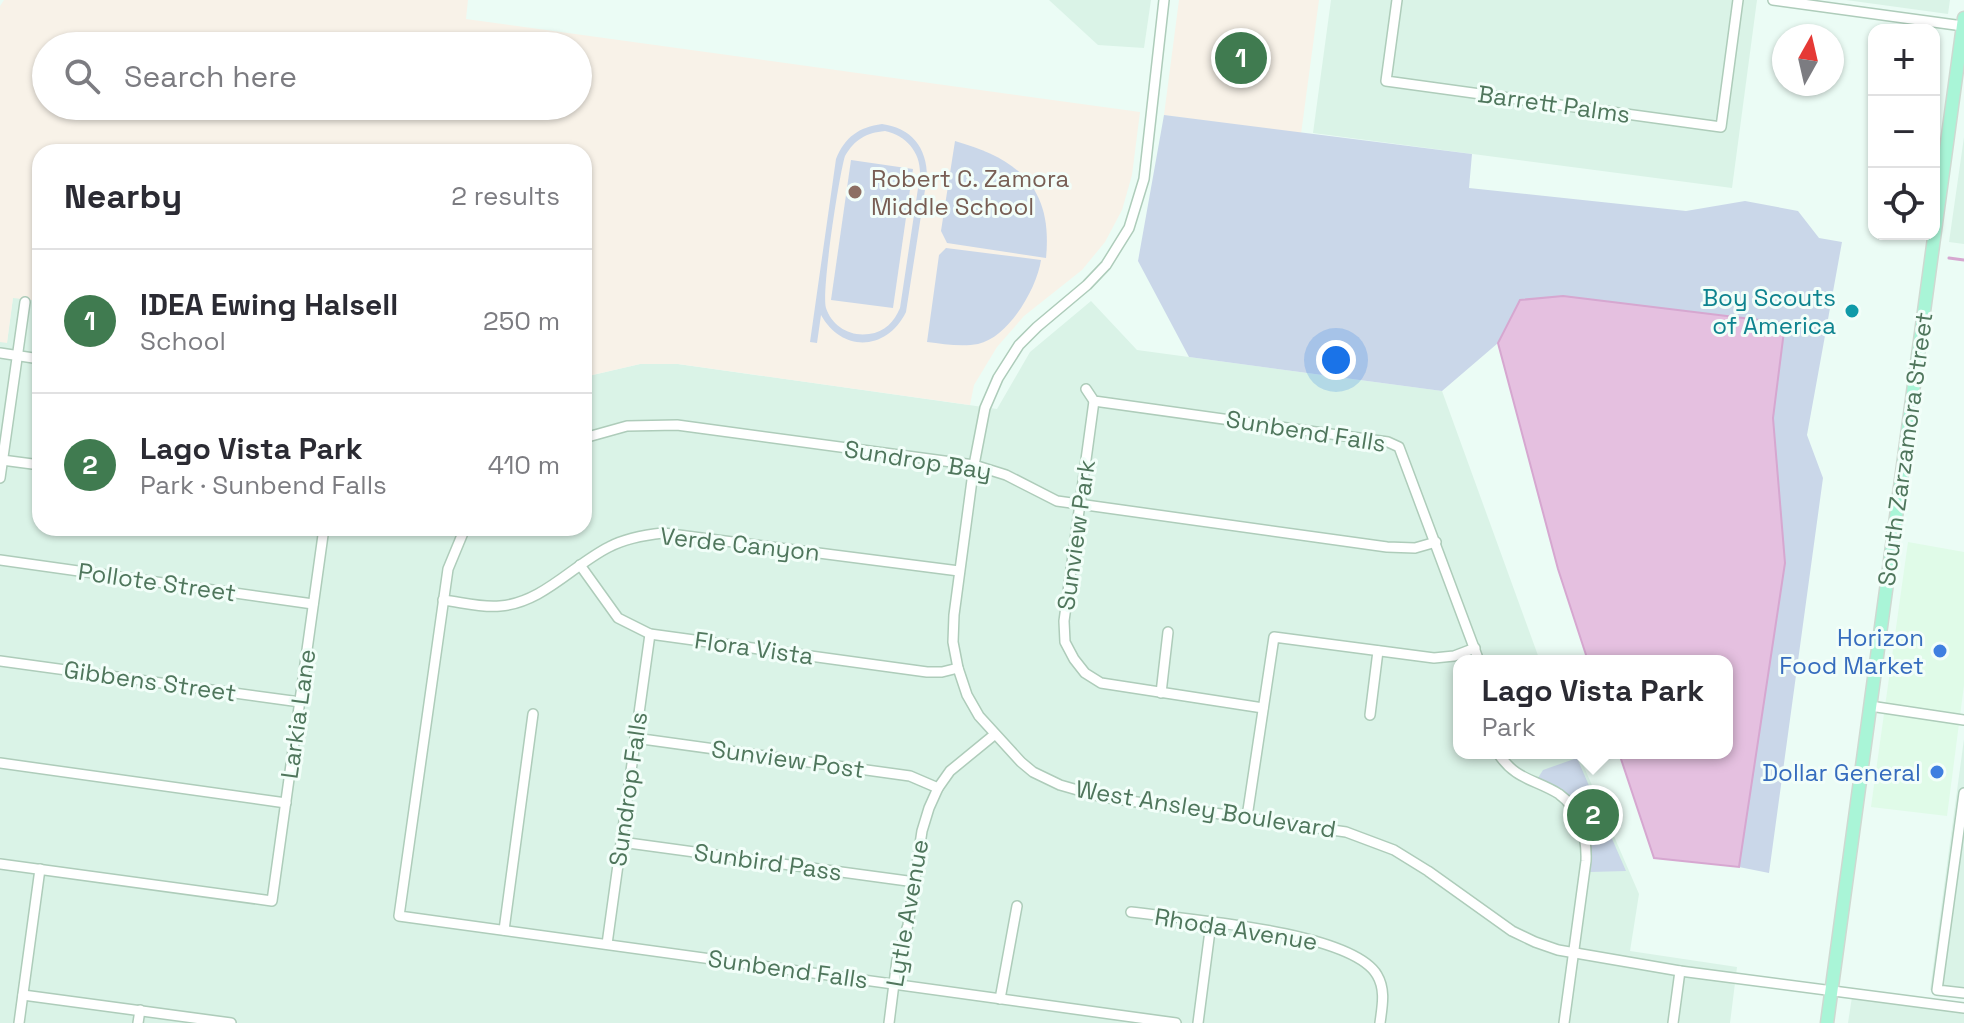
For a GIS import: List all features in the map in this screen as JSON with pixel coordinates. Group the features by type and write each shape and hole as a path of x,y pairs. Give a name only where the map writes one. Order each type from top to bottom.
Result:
{"main road":[{"name":"South Zarzamora Street","path":"1827,1023 1963,22"}],"street":[{"name":"West Ansley Boulevard","path":"1164,0 1144,179 1129,228 1106,265 1037,327 1007,361 985,408 959,571 953,642 958,668 973,706 994,735 1033,772 1083,793 1333,829 1378,843 1428,871 1512,931 1535,942 1573,953 1680,971 1964,1008"},
{"name":"Barrett Palms","path":"1397,0 1386,81 1721,127 1738,0"},
{"path":"1773,0 1963,22"},
{"path":"0,478 25,302"},
{"path":"0,353 32,358"},
{"path":"1086,389 1094,401"},
{"name":"Sunview Park","path":"1094,401 1064,621 1065,642 1080,667 1101,683 1263,708"},
{"name":"Sunbend Falls","path":"1094,401 1396,445 1404,455 1477,655"},
{"name":"Sundrop Bay","path":"592,436 627,426 677,425 974,465 1006,475 1048,498 1080,504 1387,547 1415,548 1436,542"},
{"path":"2,460 32,464"},
{"name":"Verde Canyon","path":"443,600 499,607 513,604 542,591 621,541 663,533 959,571"},
{"name":"Larkia Lane","path":"40,869 272,901 323,536"},
{"path":"443,600 448,569 462,536"},
{"name":"Pollote Street","path":"0,560 313,604"},
{"name":"Flora Vista","path":"580,565 618,618 650,634 927,672 958,668"},
{"name":"Sunbend Falls","path":"443,600 399,916 1176,1023"},
{"path":"1161,693 1168,632"},
{"name":"Sundrop Falls","path":"607,944 650,634"},
{"path":"1247,817 1274,637 1442,658 1475,648"},
{"path":"1370,715 1378,651"},
{"name":"Gibbens Street","path":"0,661 300,702"},
{"path":"1870,706 1964,720"},
{"path":"504,930 533,714"},
{"name":"Lytle Avenue","path":"889,1023 922,831 938,788 965,757 994,735"},
{"name":"Sunview Post","path":"635,738 910,776 938,788"},
{"path":"1502,759 1519,776 1559,795 1575,812 1585,839 1586,861 1564,1023"},
{"path":"0,763 286,803"},
{"path":"1964,793 1937,990 1964,993"},
{"name":"Sunbird Pass","path":"621,842 915,882"},
{"path":"0,864 40,869 19,1023"},
{"path":"1000,999 1017,906"},
{"name":"Rhoda Avenue","path":"1131,912 1308,938 1336,946 1377,974 1382,986 1380,1023"},
{"path":"1198,1023 1211,923"},
{"path":"1673,1023 1680,971"},
{"path":"23,995 231,1023"},
{"path":"138,1023 140,1010"}],"shaded area":[{"name":"Robert C. Zamora Middle School","path":"4,0 468,0 466,19 560,32 32,32 32,120 592,120 592,36 1140,112 1132,175 1122,210 1105,242 1082,270 1024,316 997,347 974,385 970,405 678,364 640,364 592,375 592,144 32,144 32,300 13,298 7,343 0,342 0,6"},
{"path":"1049,0 1151,0 1144,48 1098,45"},
{"path":"1179,0 1319,0 1301,134 1164,115"},
{"path":"1331,0 1757,0 1732,188 1313,133"},
{"path":"1846,0 1950,0 1948,14"},
{"path":"1164,115 1472,154 1469,188 1686,211 1745,201 1798,211 1819,238 1842,242 1807,435 1823,478 1769,873 1739,867 1785,563 1773,418 1785,323 1520,300 1498,343 1442,391 1189,357 1138,261"},
{"path":"874,125 892,126 909,135 920,148 926,166 927,177 906,312 888,334 864,342 840,336 821,315 817,343 810,342 836,159 848,139","holes":["872,133 893,133 911,147 920,167 900,308 884,329 875,333 855,334 837,325 826,308 828,258 839,186 845,156 853,145"]},
{"path":"1964,137 1964,244 1949,242"},
{"path":"955,141 997,157 1027,180 1044,212 1046,258 947,243 941,231"},
{"path":"851,160 913,169 893,308 831,300"},
{"path":"946,248 1041,260 1034,284 1020,310 989,340 966,345 927,342 939,255"},
{"path":"1563,296 1785,323 1773,418 1785,563 1739,867 1654,858 1621,759 1733,759 1733,655 1586,655 1558,569 1498,343 1520,300"},
{"path":"13,297 32,300 32,536 592,536 592,375 640,364 678,364 997,409 1030,352 1091,301 1137,350 1442,391 1538,655 1453,655 1453,759 1581,759 1639,894 1630,951 1737,967 1730,1023 0,1023 0,342 7,342"},
{"path":"1908,542 1964,552 1964,685 1947,816 1871,807"},
{"path":"1964,739 1964,995 1930,990"},
{"path":"1577,759 1626,871 1590,872 1590,840 1582,814 1565,794 1538,778 1543,770"},
{"path":"1852,997 1964,1012 1964,1023 1848,1023"}],"waterway":[{"path":"1949,258 1964,260"}],"place":[{"name":"IDEA Ewing Halsell","path":"1241,58"},
{"name":"Robert C. Zamora Middle School","path":"855,192"},
{"name":"Boy Scouts of America","path":"1852,311"},
{"name":"Horizon Food Market","path":"1940,651"},
{"name":"Dollar General","path":"1937,772"},
{"name":"Lago Vista Park","path":"1593,815"}]}
